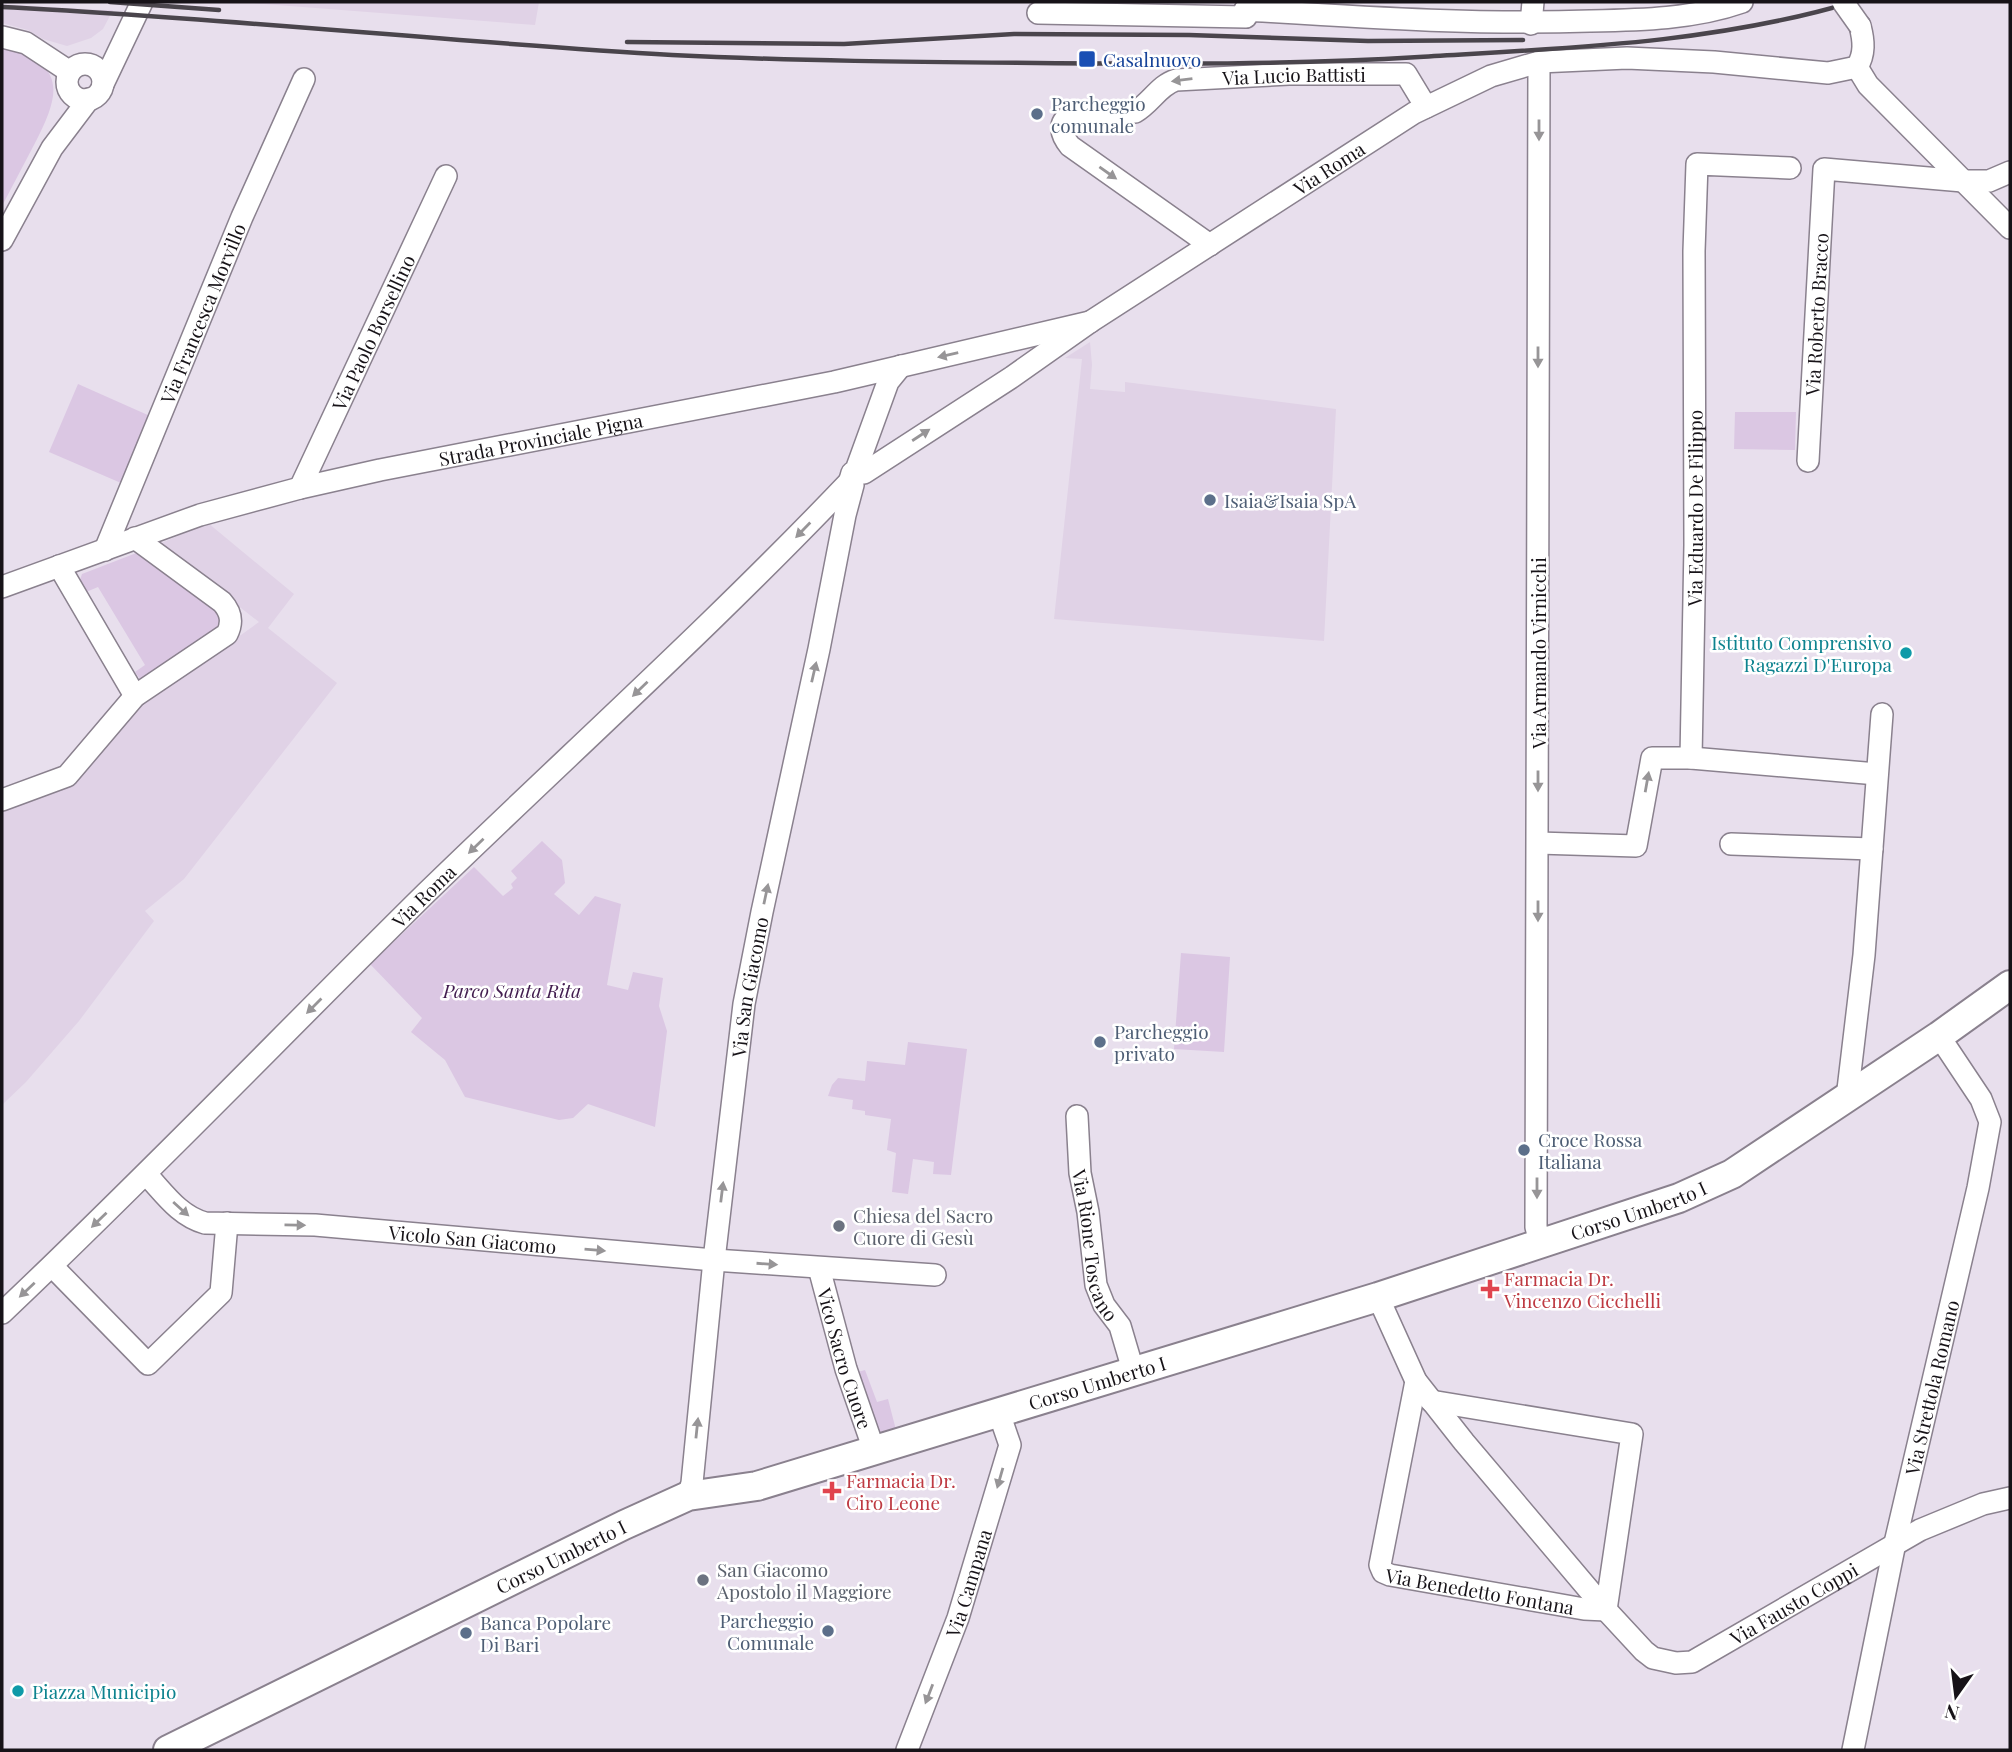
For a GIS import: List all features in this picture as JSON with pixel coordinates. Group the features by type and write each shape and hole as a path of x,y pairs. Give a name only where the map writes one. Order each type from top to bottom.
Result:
{"main road":[{"name":"Corso Umberto I","path":"167,1750 688,1496 757,1486 1378,1297 1679,1199 1732,1174 1939,1036 2010,985"}],"street":[{"path":"2,240 52,148 96,92 142,2"},
{"path":"1531,24 1533,2"},
{"path":"1038,13 1247,17 1247,6 1531,24 1641,20 1717,11 1742,2"},
{"path":"1843,2 1860,26 1863,50 1857,67 1868,85 2010,228"},
{"path":"52,148 74,74 129,27"},
{"path":"2,37 26,43 74,74"},
{"name":"Via Roma","path":"2,1313 146,1174 426,894 764,571 856,477 1012,377 1090,322 1426,107 1491,76 1539,62 1627,58 1714,62 1828,73 1857,67"},
{"name":"Via Armando Virnicchi","path":"1539,62 1536,1227 1539,1243"},
{"path":"74,74 92,64 100,71 96,92"},
{"path":"74,74 74,96 96,92"},
{"name":"Via Lucio Battisti","path":"1210,245 1070,146 1061,133 1066,117 1135,111 1143,107 1167,82 1176,80 1289,74 1406,74 1426,107"},
{"name":"Via Francesca Morvillo","path":"104,550 242,217 304,79"},
{"name":"Via Eduardo De Filippo","path":"1691,758 1695,545 1694,251 1698,164 1790,168"},
{"name":"Via Roberto Bracco","path":"1808,461 1825,169 1963,181"},
{"path":"1963,181 1989,181 2010,172"},
{"name":"Via Paolo Borsellino","path":"300,488 446,176"},
{"name":"Strada Provinciale Pigna","path":"2,587 200,515 300,488 834,382 1090,322"},
{"path":"995,344 1013,350 1017,362 1012,377"},
{"name":"Via Roma","path":"856,477 888,382 901,366"},
{"path":"834,382 866,390 878,409"},
{"name":"Via San Giacomo","path":"688,1496 744,1004 856,477"},
{"path":"2,800 67,776 135,696 227,634 230,614 222,602 135,538"},
{"path":"59,566 135,696"},
{"path":"1847,1098 1864,955 1882,714"},
{"path":"1538,843 1636,846 1652,758 1691,758 1877,775"},
{"path":"1731,844 1872,849"},
{"name":"Via Strettola Romano","path":"1853,1750 1895,1543 1978,1188 1990,1122 1981,1100 1939,1036"},
{"name":"Via Rione Toscano","path":"1077,1116 1080,1173 1088,1212 1096,1285 1104,1305 1120,1326 1133,1370"},
{"name":"Vicolo San Giacomo","path":"146,1174 183,1213 205,1223 315,1226 714,1260 935,1275"},
{"path":"52,1266 148,1364 221,1293 227,1223"},
{"name":"Vico Sacro Cuore","path":"819,1268 846,1369 874,1450"},
{"name":"Via Benedetto Fontana","path":"1378,1297 1416,1381 1606,1610 1643,1651 1653,1658 1676,1663 1692,1662"},
{"name":"Via Benedetto Fontana","path":"1416,1381 1380,1565 1383,1572 1584,1609 1606,1610"},
{"path":"1431,1401 1632,1434 1606,1610"},
{"name":"Via Campana","path":"907,1750 958,1618 1010,1445 999,1413"},
{"name":"Via Fausto Coppi","path":"1692,1662 1920,1530 1983,1504 2010,1498"}],"shaded area":[{"path":"239,2 539,2 535,25"},
{"path":"2,4 113,10 103,29 91,38 67,46 2,23"},
{"path":"1090,342 1090,389 1125,392 1125,382 1336,409 1324,641 1054,619 1082,359 1065,358"},
{"path":"208,523 294,594 268,628 337,683 184,879 145,911 154,921 79,1021 26,1082 2,1105 2,809 72,783 132,713 259,622 159,544"}],"green space":[{"path":"2,48 23,54 48,71 53,82 53,95 44,125 2,206"},
{"path":"78,384 150,416 121,483 49,452"},
{"path":"1735,412 1796,412 1795,450 1734,449"},
{"path":"139,552 222,615 218,631 145,681 135,672 145,665 98,587 86,592 80,580 82,574"},
{"name":"Parco Santa Rita","path":"542,841 562,860 565,883 554,894 579,915 595,896 621,904 607,985 628,990 633,972 663,978 659,1006 667,1031 655,1127 588,1104 573,1118 559,1120 465,1097 445,1060 411,1032 422,1018 370,964 474,867 503,896 513,888 511,884 517,878 511,871"},
{"path":"1181,953 1230,957 1224,1052 1174,1049"},
{"path":"908,1042 967,1049 951,1175 933,1174 934,1162 913,1159 908,1194 892,1192 896,1153 887,1150 891,1119 865,1115 865,1111 852,1109 853,1100 828,1096 838,1078 865,1081 867,1061 905,1065"},
{"path":"865,1370 877,1402 888,1399 896,1430 873,1438 851,1374"}],"railway":[{"path":"110,2 219,10"},
{"path":"2,7 672,55 854,61 1180,64 1371,60 1638,42 1746,27 1853,2"},
{"path":"627,42 844,44 1014,34 1189,35 1368,41 1523,40"}],"place":[{"name":"Casalnuovo","path":"1087,59"},
{"name":"Parcheggio comunale","path":"1037,114"},
{"name":"Isaia&Isaia SpA","path":"1210,500"},
{"name":"Istituto Comprensivo Ragazzi D'Europa","path":"1906,653"},
{"name":"Parcheggio privato","path":"1100,1042"},
{"name":"Croce Rossa Italiana","path":"1524,1150"},
{"name":"Chiesa del Sacro Cuore di Gesù","path":"839,1226"},
{"name":"Farmacia Dr. Vincenzo Cicchelli","path":"1490,1289"},
{"name":"Farmacia Dr. Ciro Leone","path":"832,1491"},
{"name":"San Giacomo Apostolo il Maggiore","path":"703,1580"},
{"name":"Parcheggio Comunale","path":"828,1631"},
{"name":"Banca Popolare Di Bari","path":"466,1633"},
{"name":"Piazza Municipio","path":"18,1691"}]}
